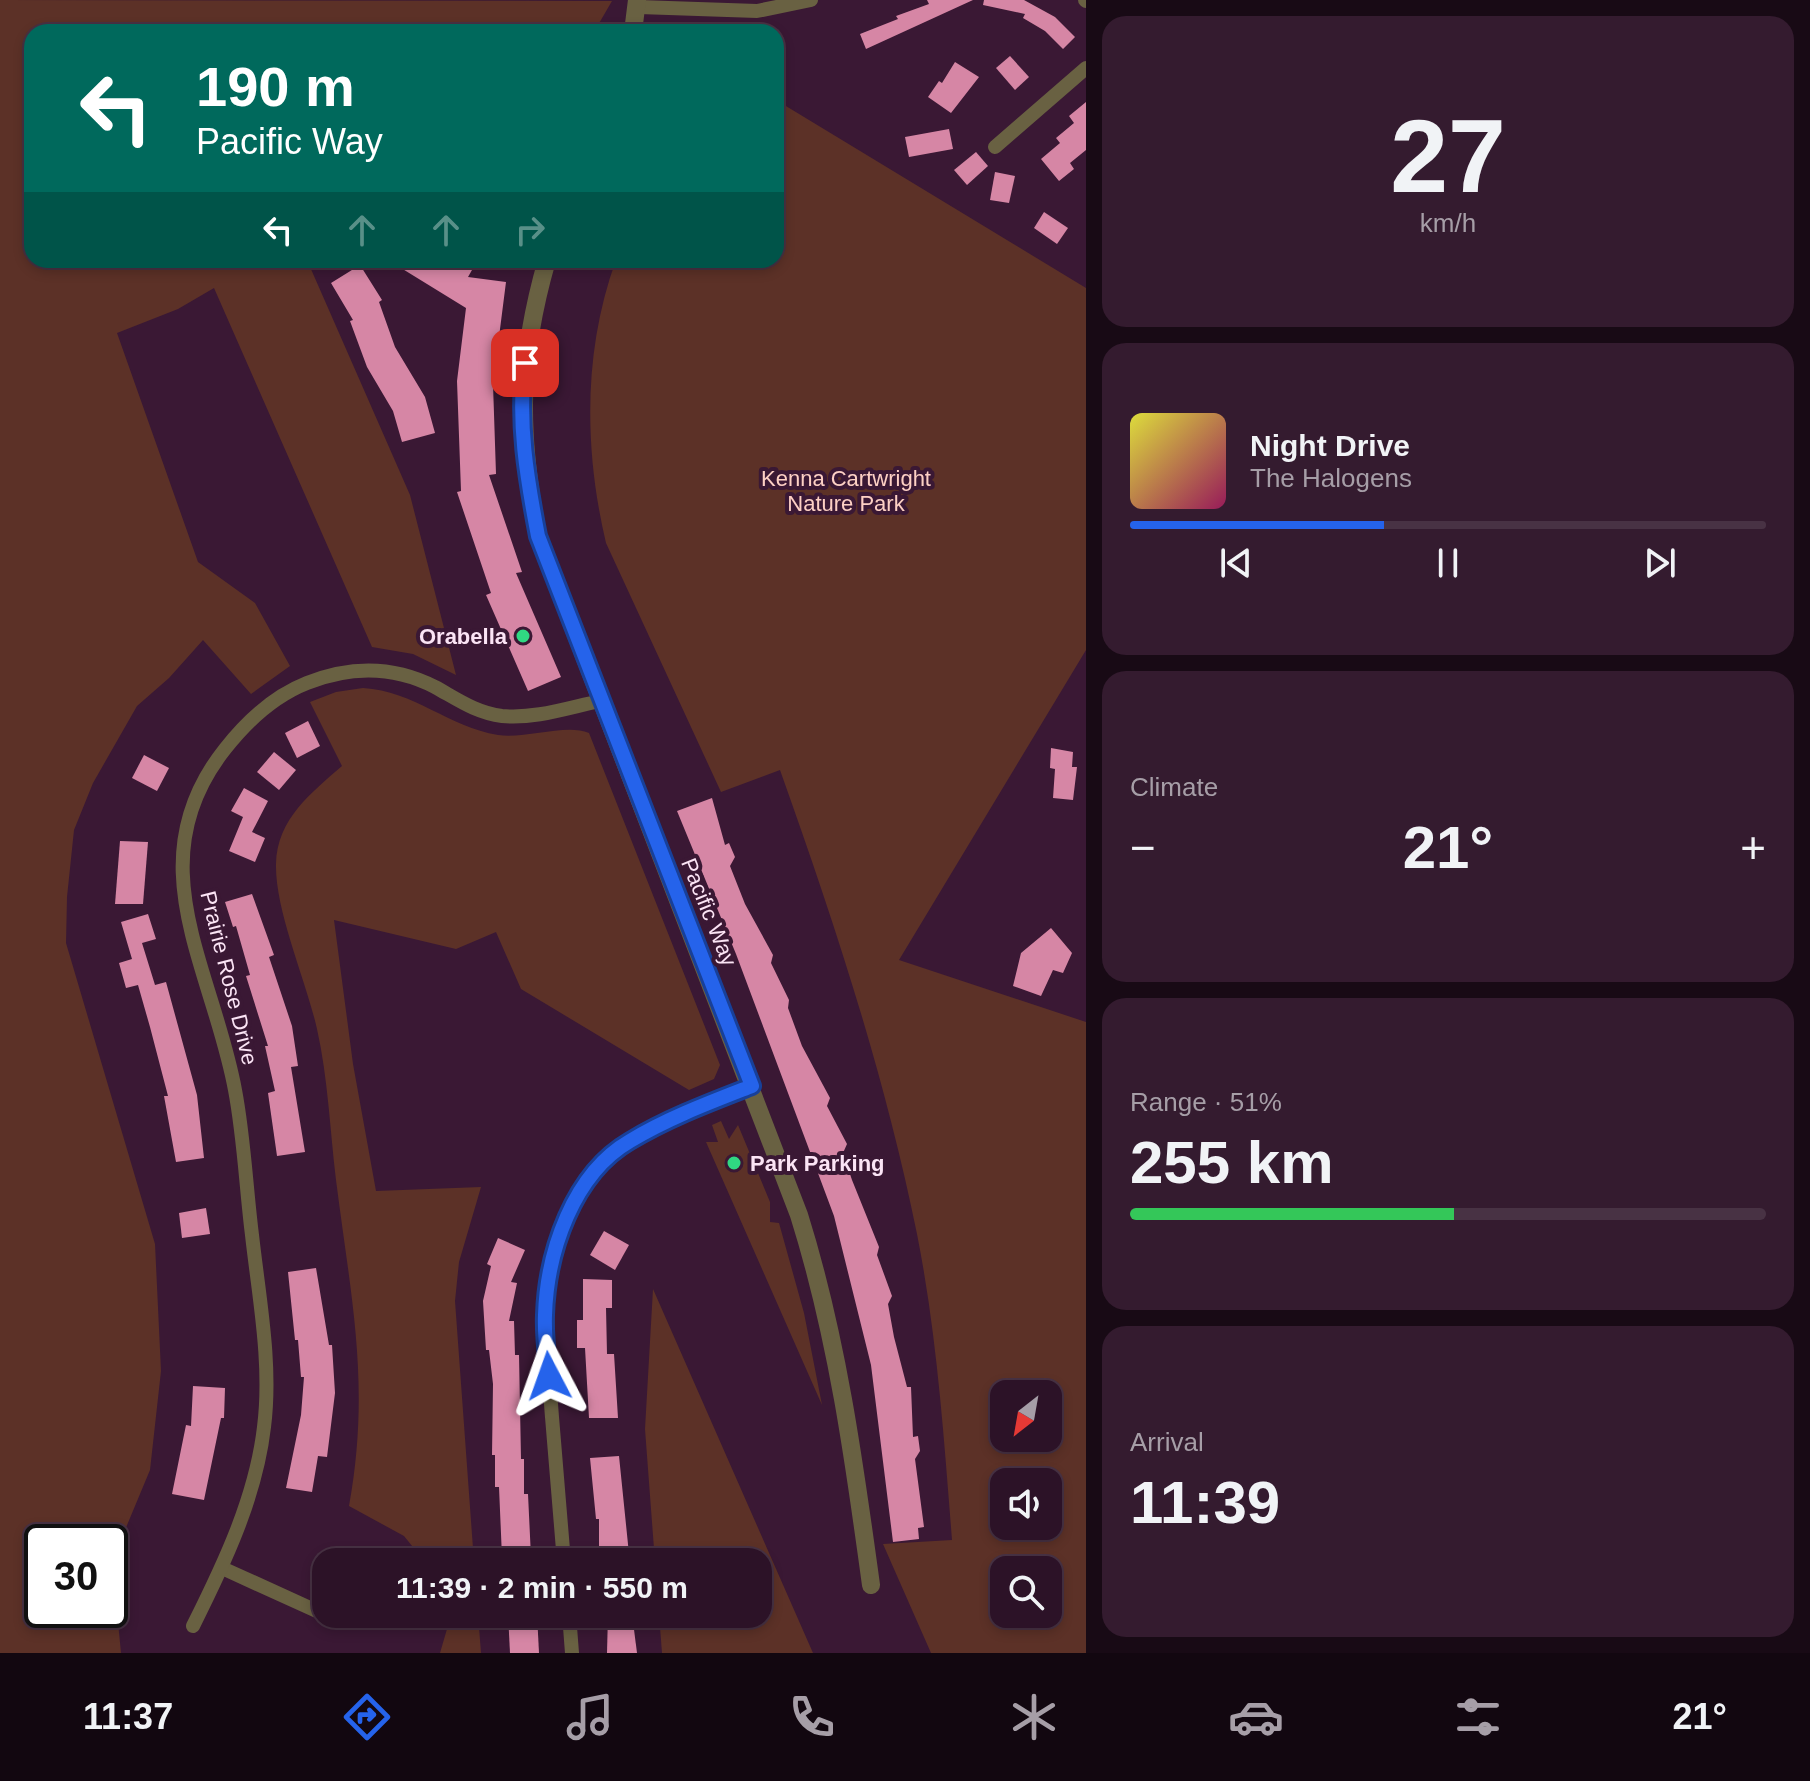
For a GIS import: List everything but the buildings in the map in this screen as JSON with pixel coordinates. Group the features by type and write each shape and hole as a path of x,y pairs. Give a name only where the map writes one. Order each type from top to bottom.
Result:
{"street":[{"path":"634,24 638,3 757,11 811,0"},
{"path":"995,147 1086,68"},
{"name":"Pacific Way","path":"545,268 532,312 522,388 525,469 538,536 752,1086 817,1272 846,1402 871,1585"},
{"name":"Prairie Rose Drive","path":"193,1626 222,1568 250,1491 264,1426 265,1347 235,1090 184,898 182,856 188,817 202,778 262,710 304,684 340,672 377,670 411,676 470,707 500,716 537,716 600,701"},
{"path":"563,1548 545,1316 558,1237 579,1195 601,1165 628,1142 752,1086"},
{"path":"222,1568 312,1609"},
{"path":"570,1628 572,1653"}],"green space":[{"path":"0,0 612,1 599,24 24,24 24,268 311,268 410,495 456,675 413,654 372,647 214,288 178,309 117,333 198,562 255,603 290,666 251,694 203,640 169,678 137,706 93,783 74,830 66,943 155,1244 161,1371 150,1470 128,1524 24,1524 24,1628 119,1628 121,1653 0,1653"},
{"name":"Kenna Cartwright Nature Park","path":"784,105 1086,288 1086,650 899,960 1086,1022 1086,1653 931,1653 883,1544 952,1540 930,1310 904,1175 874,1058 839,942 780,770 721,792 606,543 591,437 590,401 597,330 613,268 784,268"},
{"path":"363,688 399,695 463,725 498,735 558,730 589,733 720,1065 714,1079 689,1090 521,989 496,932 456,949 334,920 353,1064 376,1191 481,1187 459,1262 455,1301 473,1548 414,1548 404,1536 349,1506 355,1462 359,1381 353,1304 321,1048 280,903 276,864 282,834 289,820 308,797 342,766 310,702 336,692"},
{"path":"721,1121 729,1139 738,1125 770,1202 770,1222 779,1223 804,1313 822,1405 706,1142 718,1142 712,1125"},
{"path":"653,1289 767,1548 654,1548 645,1429"},
{"path":"772,1560 813,1653 662,1653 660,1628 772,1628"},
{"path":"479,1628 481,1653 440,1653 447,1629"}],"place":[{"name":"Orabella","path":"523,636"},
{"name":"Park Parking","path":"734,1163"}],"route":[{"path":"525,363 522,388 525,469 538,536 604,713 752,1086 628,1142 601,1165 579,1195 558,1237 549,1279 545,1316 549,1376"}]}
